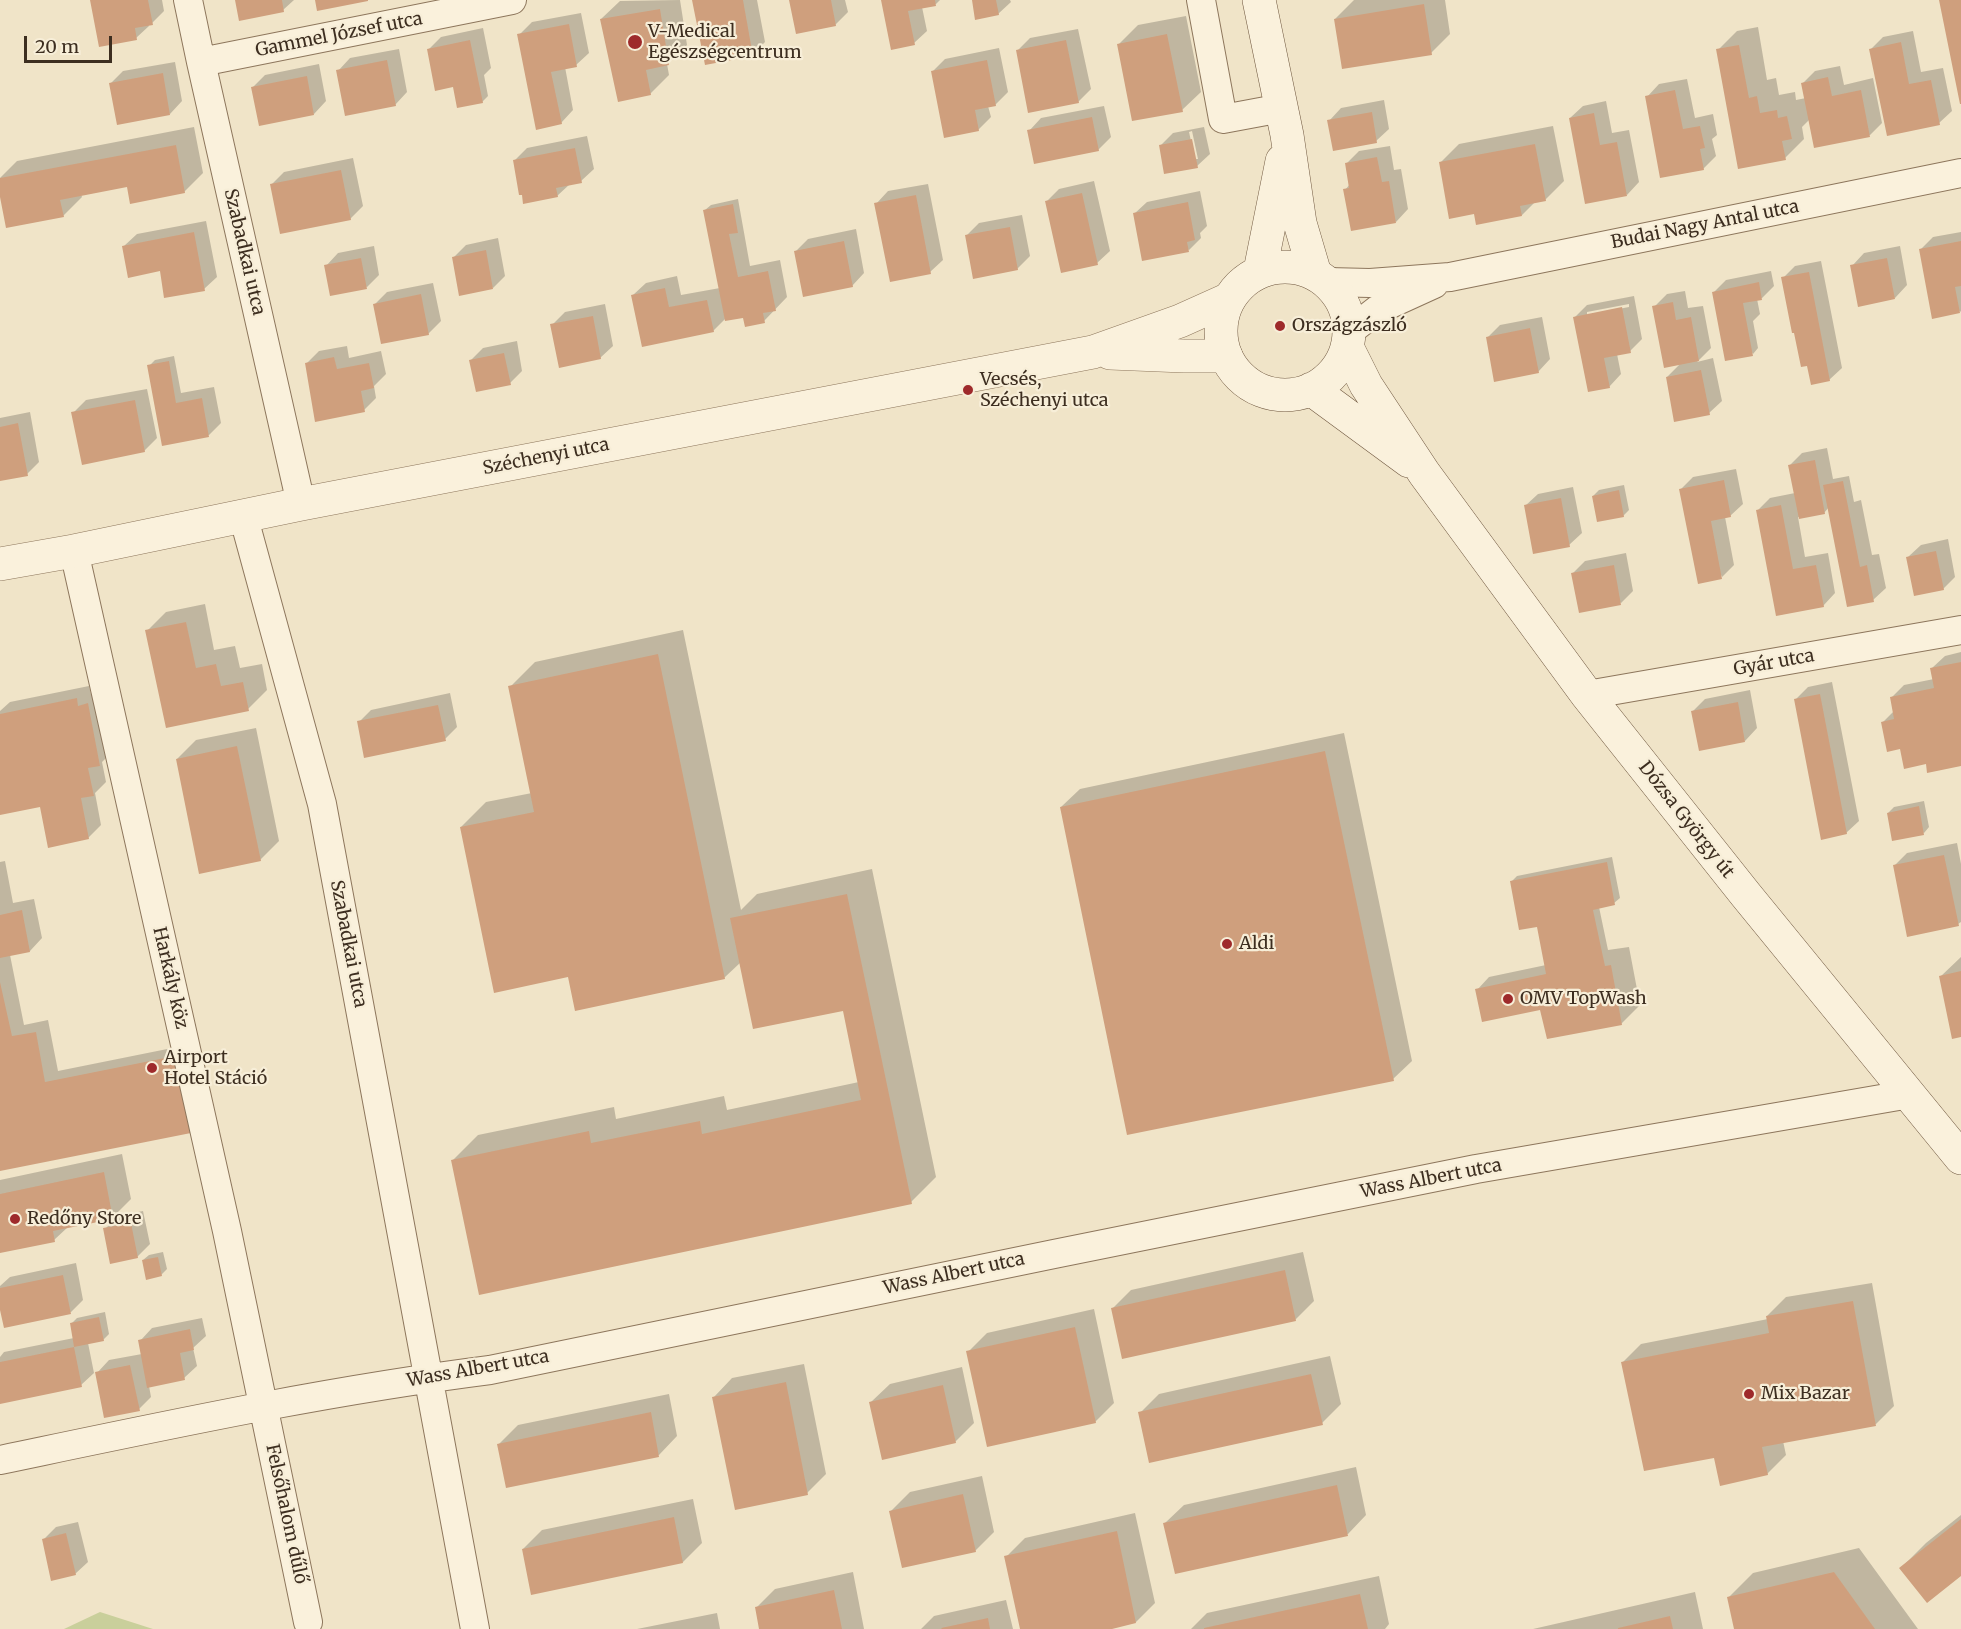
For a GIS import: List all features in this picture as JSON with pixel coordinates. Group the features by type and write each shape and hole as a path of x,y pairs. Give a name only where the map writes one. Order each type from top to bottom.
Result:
{"main road":[{"path":"1259,0 1284,122 1300,223 1321,278"},
{"path":"1260,271 1284,122"},
{"path":"1283,266 1307,270 1321,278 1339,296 1347,313 1348,339 1339,365 1327,379 1311,389 1291,395 1271,393 1252,386 1236,373 1226,356 1221,337 1222,317 1229,299 1248,278 1260,271 1283,266"},
{"name":"Széchenyi utca","path":"0,564 74,552 243,515 1093,352 1180,321 1229,299"},
{"name":"Dózsa György út","path":"1348,339 1366,385 1424,473 1587,695 1746,895 1961,1158"},
{"name":"Széchenyi utca","path":"1093,352 1184,357 1226,356"},
{"name":"Dózsa György út","path":"1311,389 1424,473"}],"street":[{"name":"Szabadkai utca","path":"189,0 301,504"},
{"name":"Gammel József utca","path":"201,62 512,0"},
{"path":"1201,0 1223,119 1284,122"},
{"name":"Budai Nagy Antal utca","path":"1321,278 1370,283 1450,277 1961,173"},
{"name":"Budai Nagy Antal utca","path":"1348,339 1377,310 1450,277"},
{"name":"Szabadkai utca","path":"243,515 322,804 475,1629"},
{"name":"Harkály köz","path":"74,552 227,1231 263,1405"},
{"name":"Gyár utca","path":"1587,695 1961,630"},
{"name":"Wass Albert utca","path":"0,1460 263,1405 490,1370 1476,1169 1910,1094"},
{"name":"Felsőhalom dűlő","path":"263,1405 308,1622"}],"green space":[{"path":"100,1612 153,1629 64,1629"}],"building":[{"path":"90,0 148,0 153,25 135,28 137,40 99,47"},
{"path":"235,0 282,0 284,12 239,21"},
{"path":"315,0 368,0 368,1 317,11"},
{"path":"692,0 743,0 753,56 705,65"},
{"path":"789,0 831,0 836,26 796,34"},
{"path":"881,0 935,0 936,6 908,11 915,45 891,50"},
{"path":"972,0 996,0 999,15 975,20"},
{"path":"1939,0 1961,0 1961,104 1960,104"},
{"path":"1424,4 1432,55 1342,69 1334,19"},
{"name":"V-Medical Egészségcentrum","path":"660,9 669,65 646,70 651,95 618,102 600,19"},
{"path":"569,24 577,67 551,72 562,124 536,130 517,34"},
{"path":"1167,34 1183,112 1132,121 1117,44"},
{"path":"470,40 483,103 457,108 453,87 435,91 427,49"},
{"path":"1066,40 1079,103 1028,113 1016,50"},
{"path":"1901,42 1909,84 1931,80 1940,125 1887,136 1869,49"},
{"path":"1739,45 1749,98 1757,96 1760,113 1777,110 1778,118 1787,116 1792,139 1782,141 1786,160 1738,169 1716,49"},
{"path":"387,60 396,106 345,116 336,70"},
{"path":"987,60 996,106 975,110 979,131 944,138 931,71"},
{"path":"163,73 170,115 117,125 109,83"},
{"path":"307,76 314,115 259,126 251,87"},
{"path":"1828,77 1832,96 1861,90 1870,137 1814,148 1801,83"},
{"path":"1675,90 1683,129 1700,126 1705,148 1700,149 1704,170 1660,178 1645,96"},
{"path":"1372,112 1377,143 1333,151 1327,120"},
{"path":"1594,113 1600,145 1617,142 1627,196 1585,204 1569,118"},
{"path":"1092,117 1099,151 1034,164 1027,130"},
{"path":"1192,139 1198,168 1164,174 1159,145"},
{"path":"1535,144 1546,201 1520,206 1522,216 1476,225 1474,214 1449,219 1439,162"},
{"path":"176,145 185,193 130,204 127,187 60,200 64,217 6,228 0,197 0,178"},
{"path":"575,148 582,183 556,188 558,197 523,204 522,195 519,195 513,160"},
{"path":"1377,157 1382,182 1389,181 1396,223 1351,231 1343,189 1349,188 1345,163"},
{"path":"341,170 351,220 280,234 270,184"},
{"path":"1082,193 1098,265 1061,273 1045,201"},
{"path":"916,195 931,274 890,282 874,203"},
{"path":"1188,202 1195,240 1187,242 1189,252 1142,261 1133,213"},
{"path":"733,204 738,233 729,234 738,277 768,271 776,311 763,313 765,323 745,327 743,318 725,321 703,210"},
{"path":"1010,227 1018,270 973,279 965,235"},
{"path":"194,232 205,291 164,298 160,271 128,278 122,246"},
{"path":"844,241 853,287 803,297 794,251"},
{"path":"1961,241 1961,286 1955,287 1960,313 1932,319 1919,249"},
{"path":"486,250 493,289 459,296 452,257"},
{"path":"361,258 367,289 330,296 324,265"},
{"path":"1887,258 1895,299 1858,307 1850,265"},
{"path":"1809,272 1830,381 1811,385 1807,366 1801,367 1781,277"},
{"path":"1759,282 1762,300 1743,303 1753,356 1725,361 1712,292"},
{"path":"665,288 669,307 707,300 714,332 642,347 631,295"},
{"path":"421,294 429,335 381,344 373,304"},
{"path":"1673,302 1676,320 1691,317 1699,361 1664,368 1652,306"},
{"path":"1622,307 1631,353 1604,358 1610,388 1588,392 1573,317"},
{"path":"593,316 601,359 559,368 550,324"},
{"path":"1530,328 1539,373 1494,382 1486,337"},
{"path":"504,353 511,385 476,392 469,360"},
{"path":"334,357 337,369 369,363 374,388 361,391 365,412 315,422 305,363"},
{"path":"169,361 176,403 202,398 209,437 162,446 147,365"},
{"path":"1701,370 1710,415 1674,422 1666,377"},
{"path":"135,400 145,452 82,465 71,412"},
{"path":"18,423 28,476 0,481 0,427"},
{"path":"1815,460 1825,514 1799,519 1788,465"},
{"path":"1724,480 1731,517 1711,521 1722,579 1698,584 1679,489"},
{"path":"1843,481 1860,567 1867,565 1874,602 1847,607 1823,485"},
{"path":"1619,490 1624,517 1597,522 1592,496"},
{"path":"1561,498 1570,547 1533,554 1524,505"},
{"path":"1781,505 1793,569 1816,565 1824,607 1776,616 1756,510"},
{"path":"1936,551 1944,590 1914,596 1906,557"},
{"path":"1614,565 1621,605 1579,613 1571,573"},
{"path":"186,622 196,668 216,664 221,686 243,682 249,711 166,728 145,630"},
{"path":"658,654 725,979 575,1011 568,977 494,993 460,827 534,812 508,686"},
{"path":"1961,662 1961,766 1927,773 1926,764 1904,769 1900,749 1887,752 1881,722 1894,719 1890,697 1934,688 1930,668"},
{"path":"1820,694 1847,834 1821,840 1794,699"},
{"path":"77,698 78,706 88,703 100,766 88,768 94,796 81,798 89,839 48,848 40,807 0,815 0,714"},
{"path":"1738,702 1745,742 1699,751 1691,711"},
{"path":"438,705 446,741 364,758 357,721"},
{"path":"237,746 261,861 199,874 176,759"},
{"name":"Aldi","path":"1325,751 1394,1081 1127,1135 1060,807"},
{"path":"1919,806 1924,835 1892,841 1887,813"},
{"path":"1944,855 1959,926 1907,937 1893,865"},
{"path":"1607,862 1615,905 1593,910 1605,966 1611,965 1622,1025 1547,1039 1540,1010 1482,1022 1475,989 1546,974 1537,927 1519,930 1510,881"},
{"path":"847,894 912,1204 479,1295 451,1160 589,1131 591,1143 700,1121 702,1134 861,1100 843,1011 753,1029 730,918"},
{"path":"22,910 30,952 0,958 0,915"},
{"path":"1961,971 1961,1037 1952,1039 1939,976"},
{"name":"Airport Hotel Stáció","path":"0,982 12,1036 36,1032 45,1082 185,1054 201,1131 0,1171"},
{"path":"104,1172 113,1219 53,1231 55,1242 0,1253 0,1194"},
{"path":"131,1223 138,1258 110,1264 103,1228"},
{"path":"158,1257 162,1276 146,1280 142,1260"},
{"path":"1285,1270 1296,1321 1122,1359 1111,1308"},
{"path":"63,1275 71,1314 4,1328 0,1310 0,1288"},
{"name":"Mix Bazar","path":"1853,1301 1876,1426 1762,1447 1768,1475 1720,1486 1714,1458 1644,1471 1621,1362 1769,1333 1766,1316"},
{"path":"99,1317 104,1341 74,1347 70,1323"},
{"path":"1075,1327 1096,1423 987,1447 966,1351"},
{"path":"190,1329 194,1350 180,1353 185,1380 147,1388 138,1340"},
{"path":"74,1347 82,1387 0,1404 0,1362"},
{"path":"130,1365 140,1411 104,1418 95,1372"},
{"path":"1311,1374 1323,1425 1149,1463 1138,1412"},
{"path":"786,1382 808,1495 735,1510 712,1397"},
{"path":"943,1385 956,1443 882,1460 869,1402"},
{"path":"651,1412 659,1457 506,1488 497,1444"},
{"path":"1337,1485 1348,1536 1175,1574 1163,1523"},
{"path":"963,1494 976,1552 902,1568 889,1511"},
{"path":"674,1517 683,1563 531,1595 522,1549"},
{"path":"1961,1519 1961,1576 1927,1603 1899,1568"},
{"path":"1117,1531 1136,1623 1112,1629 1020,1629 1004,1556"},
{"path":"66,1533 76,1575 51,1581 42,1539"},
{"path":"1834,1572 1875,1629 1734,1629 1727,1597"},
{"path":"834,1590 842,1629 759,1629 755,1607"},
{"path":"1360,1594 1368,1629 1204,1629 1204,1628"},
{"path":"1670,1616 1673,1629 1618,1629 1618,1628"},
{"path":"988,1618 990,1629 941,1628"}],"place":[{"name":"V-Medical Egészségcentrum","path":"635,42"},
{"name":"Országzászló","path":"1280,326"},
{"name":"Vecsés, Széchenyi utca","path":"968,390"},
{"name":"Aldi","path":"1227,944"},
{"name":"OMV TopWash","path":"1508,999"},
{"name":"Airport Hotel Stáció","path":"152,1068"},
{"name":"Redőny Store","path":"15,1219"},
{"name":"Mix Bazar","path":"1749,1394"}]}
